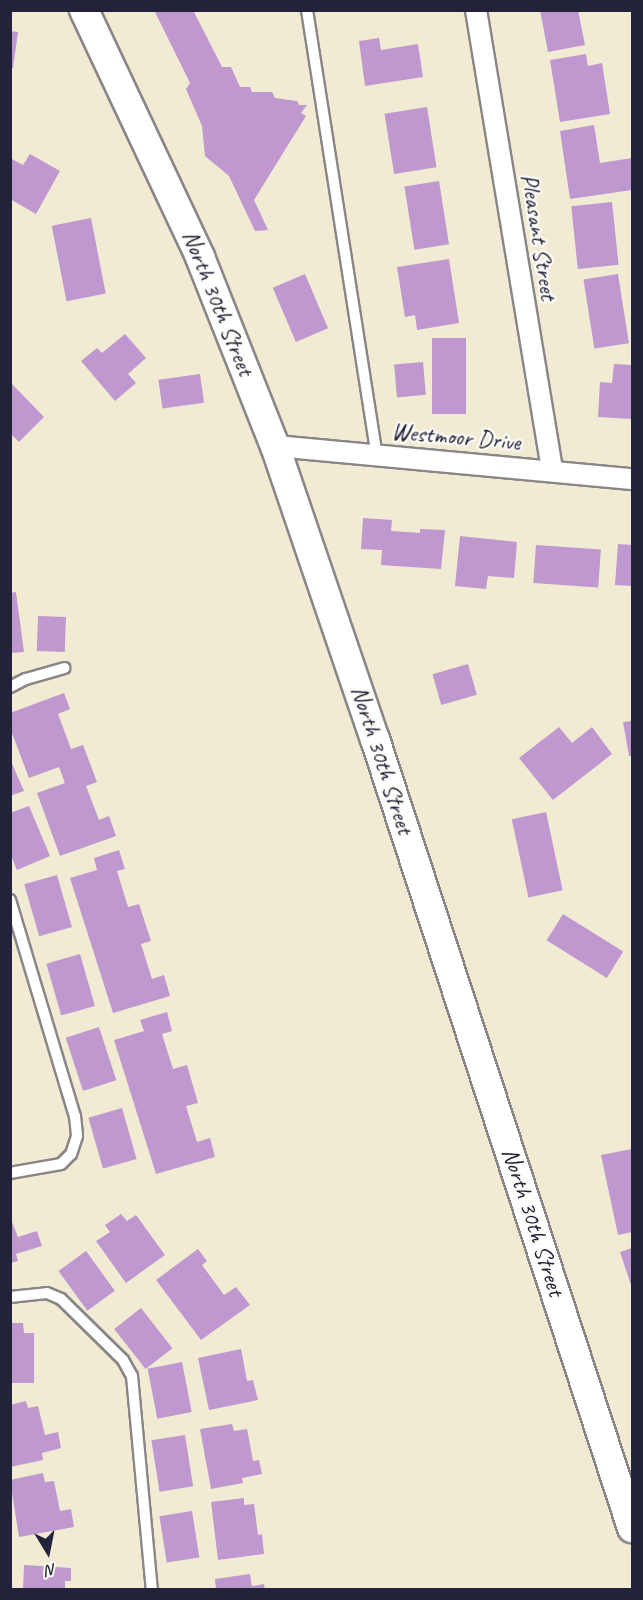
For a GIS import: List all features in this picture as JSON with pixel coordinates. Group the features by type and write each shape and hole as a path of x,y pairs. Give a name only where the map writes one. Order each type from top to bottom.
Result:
{"main road":[{"name":"North 30th Street","path":"84,10 200,257 275,446 375,739 633,1528"}],"street":[{"name":"Pleasant Street","path":"476,10 552,471"},
{"name":"Westmoor Drive","path":"275,446 633,479"}],"lane":[{"path":"307,10 377,455"},
{"path":"10,687 26,679 64,669"},
{"path":"10,900 75,1116 76,1136 71,1154 61,1164 10,1173"},
{"path":"10,1297 46,1293 61,1299 123,1360 132,1376 152,1590"}],"building":[{"path":"154,10 193,10 222,67 231,67 240,87 250,87 252,92 272,92 275,98 307,105 301,113 306,116 254,200 268,230 255,231 229,176 205,156 202,126 186,89 190,83"},
{"path":"540,10 578,10 585,45 548,52"},
{"path":"10,31 18,32 13,68 10,68"},
{"path":"379,38 381,50 418,44 423,77 365,86 359,41"},
{"path":"586,54 588,66 602,63 610,114 560,122 550,60"},
{"path":"427,107 437,167 394,174 385,114"},
{"path":"594,125 600,163 632,158 632,190 570,199 560,131"},
{"path":"30,154 60,171 36,214 10,199 10,158 23,165"},
{"path":"439,181 449,244 414,250 404,186"},
{"path":"612,202 619,265 578,269 571,206"},
{"path":"91,218 106,294 66,301 52,226"},
{"path":"449,259 459,323 417,330 415,315 405,317 397,267"},
{"path":"305,274 328,328 296,342 273,288"},
{"path":"618,274 629,343 594,349 583,279"},
{"path":"125,334 146,358 128,374 136,383 115,401 81,361 97,348 102,353"},
{"path":"432,338 466,338 466,414 432,414"},
{"path":"423,362 426,395 397,397 394,365"},
{"path":"614,364 632,365 632,419 598,417 600,382 612,383"},
{"path":"200,374 204,403 162,409 158,380"},
{"path":"10,382 44,417 19,442 10,433"},
{"path":"363,518 392,520 391,531 420,533 420,529 445,530 441,569 381,565 382,550 361,549"},
{"path":"460,536 517,542 514,578 488,576 486,589 455,586"},
{"path":"618,544 632,545 632,586 615,585"},
{"path":"536,545 601,550 598,587 533,583"},
{"path":"16,592 24,652 10,653 10,593"},
{"path":"38,616 66,617 65,652 37,651"},
{"path":"468,664 477,695 441,705 432,674"},
{"path":"64,693 70,709 58,714 71,749 83,745 97,782 86,786 99,820 109,816 116,836 60,856 37,793 65,783 59,767 29,778 10,728 10,713"},
{"path":"632,721 632,756 629,756 623,722"},
{"path":"559,727 572,743 592,727 612,754 553,800 519,758"},
{"path":"10,759 24,791 10,796"},
{"path":"29,806 50,856 17,870 10,853 10,813"},
{"path":"546,812 563,890 528,898 512,819"},
{"path":"119,850 125,869 117,871 128,907 139,904 151,941 141,944 152,979 164,975 170,996 113,1013 70,878 97,870 94,858"},
{"path":"57,875 72,927 39,936 24,884"},
{"path":"563,914 623,952 607,978 547,940"},
{"path":"80,954 95,1006 61,1016 46,964"},
{"path":"167,1012 172,1031 162,1034 173,1069 187,1065 198,1103 186,1106 197,1142 210,1138 215,1157 156,1174 114,1040 144,1031 140,1020"},
{"path":"99,1027 116,1080 83,1091 66,1038"},
{"path":"122,1108 137,1159 103,1169 88,1118"},
{"path":"632,1149 632,1232 618,1235 601,1155"},
{"path":"121,1214 127,1221 136,1215 165,1255 126,1283 96,1241 110,1232 105,1225"},
{"path":"10,1217 18,1237 37,1231 42,1246 16,1254 18,1261 10,1263"},
{"path":"632,1248 632,1288 620,1252"},
{"path":"198,1249 207,1261 202,1265 224,1295 236,1287 250,1305 201,1340 156,1280"},
{"path":"86,1251 115,1291 87,1311 58,1271"},
{"path":"141,1308 172,1348 146,1369 114,1329"},
{"path":"10,1323 23,1323 24,1333 34,1333 34,1383 10,1383"},
{"path":"241,1349 247,1381 253,1380 258,1400 209,1410 198,1358"},
{"path":"182,1362 192,1412 157,1419 148,1369"},
{"path":"26,1401 28,1408 38,1406 45,1435 58,1432 61,1448 42,1453 43,1460 10,1467 10,1405"},
{"path":"232,1424 234,1431 247,1429 253,1461 259,1460 262,1474 242,1478 243,1483 211,1489 200,1429"},
{"path":"185,1435 193,1486 160,1492 151,1440"},
{"path":"43,1473 45,1482 54,1481 60,1511 71,1509 74,1527 19,1537 10,1480"},
{"path":"244,1498 244,1505 254,1504 258,1535 262,1534 264,1554 218,1560 211,1502"},
{"path":"192,1511 199,1557 167,1563 159,1516"},
{"path":"24,1565 71,1568 71,1581 65,1581 65,1590 23,1590"},
{"path":"250,1574 252,1586 264,1584 265,1590 216,1590 215,1579"}]}
